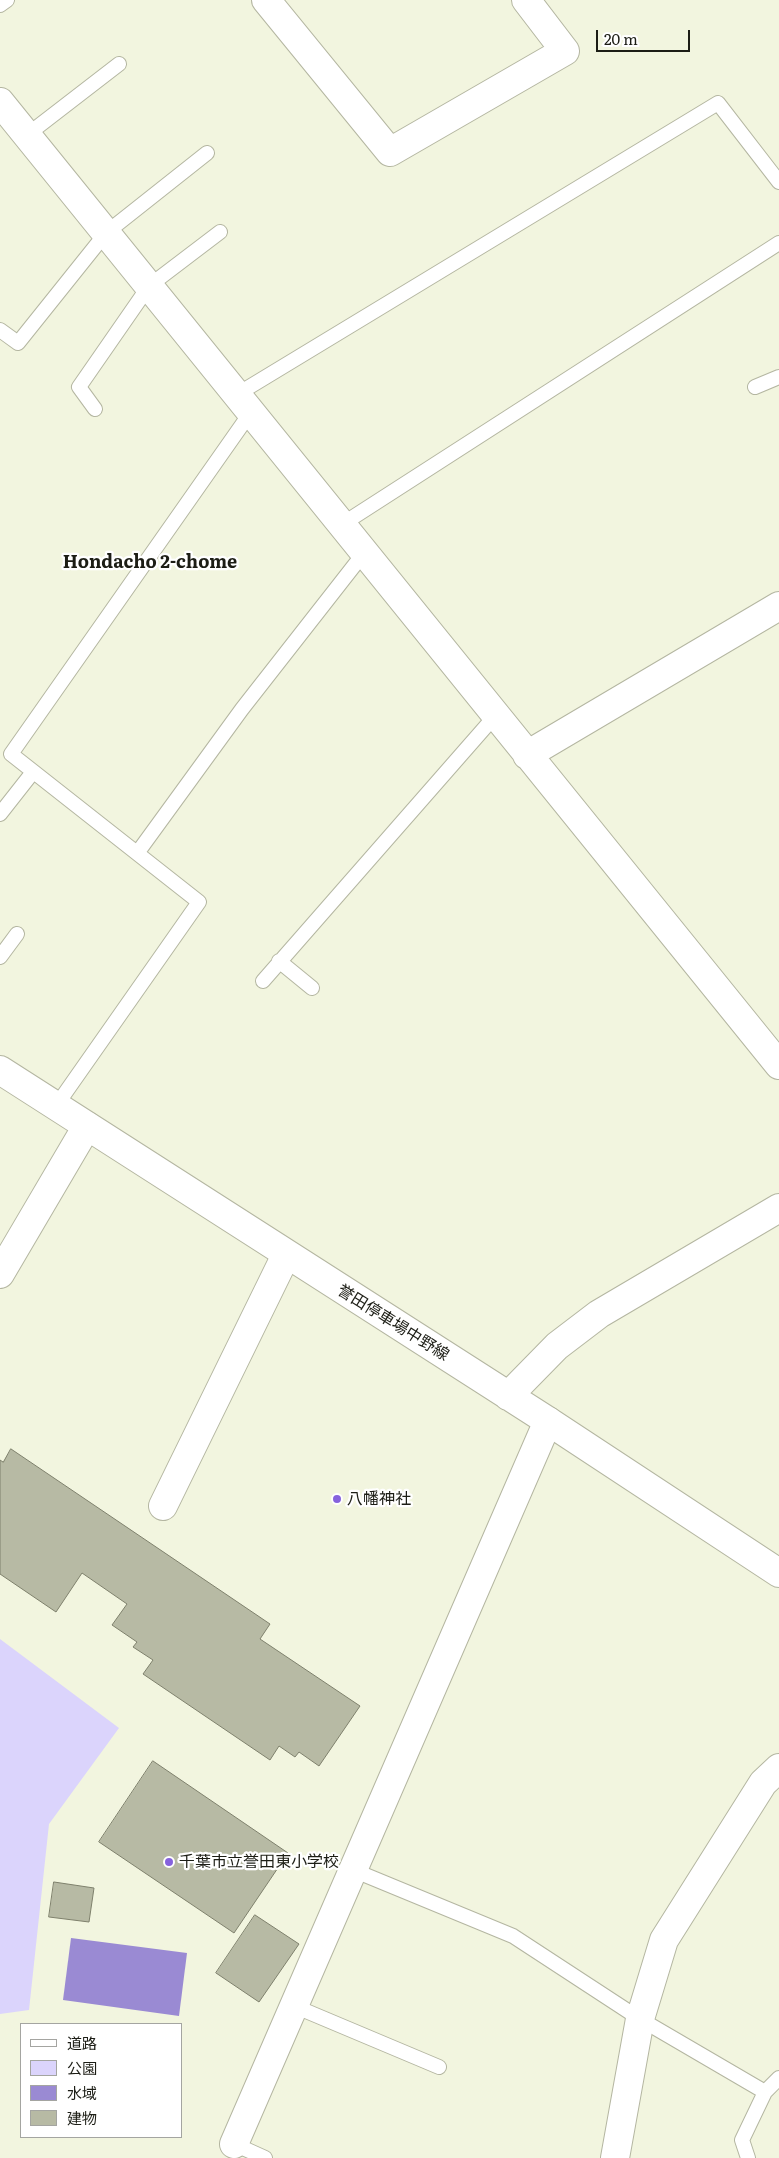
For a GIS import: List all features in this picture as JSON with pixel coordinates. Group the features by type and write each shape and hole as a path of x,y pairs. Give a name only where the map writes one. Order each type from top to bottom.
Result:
{"street":[{"path":"266,0 390,152 565,50 526,0"},
{"path":"2,107 27,135 779,1065"},
{"path":"527,755 779,606"},
{"name":"誉田停車場中野線","path":"0,1070 548,1421 779,1573"},
{"path":"0,1274 87,1126"},
{"path":"508,1396 557,1346 599,1314 779,1208"},
{"path":"163,1506 286,1254"},
{"path":"234,2144 548,1421"},
{"path":"615,2158 640,2019 664,1940 763,1783 779,1768"}],"lane":[{"path":"0,5 7,0"},
{"path":"27,135 119,64"},
{"path":"56,1106 199,902 138,852 11,754 244,404 718,103 779,182"},
{"path":"0,330 18,343 106,233 207,153"},
{"path":"95,409 78,387 149,286 220,232"},
{"path":"341,525 779,243"},
{"path":"755,387 779,377"},
{"path":"138,852 242,710 364,553"},
{"path":"263,981 495,716"},
{"path":"0,814 33,772"},
{"path":"0,957 17,934"},
{"path":"279,961 312,988"},
{"path":"353,1870 513,1936 640,2019 765,2092"},
{"path":"294,2006 439,2067"},
{"path":"748,2158 742,2140 765,2092 779,2078"},
{"path":"234,2144 265,2158"}],"green space":[{"path":"0,1639 119,1728 49,1824 29,2010 0,2014"}],"water":[{"path":"71,1938 187,1953 179,2016 63,2000"}],"building":[{"path":"11,1449 270,1624 260,1639 360,1706 319,1766 299,1752 295,1757 279,1746 270,1760 143,1674 153,1660 133,1647 137,1642 112,1625 127,1604 82,1573 56,1612 0,1574 0,1460 3,1462"},
{"path":"153,1761 288,1853 234,1933 99,1842"},
{"path":"54,1882 94,1888 89,1922 49,1917"},
{"path":"255,1915 299,1944 259,2002 216,1973"}],"place":[{"name":"八幡神社","path":"337,1499"},
{"name":"千葉市立誉田東小学校","path":"169,1862"}],"district":[{"name":"Hondacho 2-chome","path":"150,563"}]}
